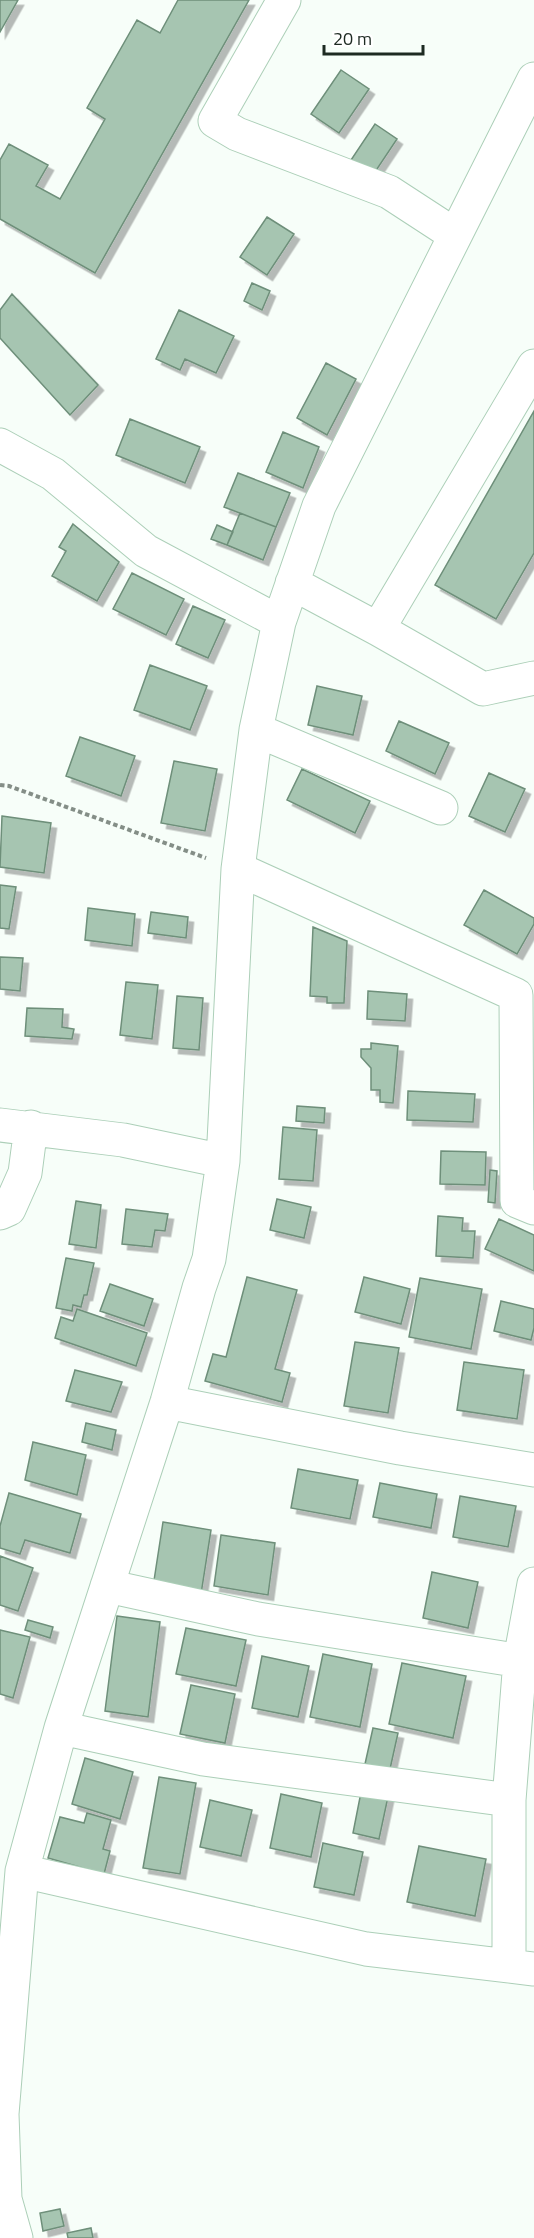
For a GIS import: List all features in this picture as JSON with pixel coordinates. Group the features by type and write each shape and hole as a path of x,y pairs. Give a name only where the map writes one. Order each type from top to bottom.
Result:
{"street":[{"path":"284,0 214,121 237,134 389,192 455,235"},
{"path":"16,2238 2,2198 2,2114 22,1870 61,1728 167,1402 209,1259 223,1161 238,869 256,730 279,622 318,506 534,79"},
{"path":"378,629 534,366"},
{"path":"0,445 53,474 146,551 279,622"},
{"path":"292,583 483,689 534,678"},
{"path":"256,730 441,808"},
{"path":"238,869 516,995 517,1201 534,1208"},
{"path":"0,1213 9,1209 25,1173 15,1126 123,1140 223,1161"},
{"path":"167,1402 400,1449 534,1470"},
{"path":"22,1870 366,1949 522,1967 517,1819 534,1584"},
{"path":"107,1586 258,1618 527,1662"},
{"path":"61,1728 203,1759 517,1819"}],"path":[{"path":"0,785 81,811 238,869"}],"building":[{"path":"0,0 18,0 0,32"},
{"path":"178,0 249,0 95,273 0,219 0,160 9,144 48,165 36,186 60,199 105,119 87,108 137,20 160,33"},
{"path":"341,70 369,89 339,133 311,114"},
{"path":"375,124 397,139 373,175 351,160"},
{"path":"267,217 294,234 267,275 240,257"},
{"path":"252,283 270,291 262,310 244,301"},
{"path":"12,294 98,385 70,415 0,338 0,310"},
{"path":"179,310 234,336 216,373 185,359 180,370 156,359"},
{"path":"326,363 356,379 327,435 297,418"},
{"path":"534,411 534,553 496,619 435,585"},
{"path":"130,419 200,447 185,483 116,455"},
{"path":"283,432 319,447 303,488 266,472"},
{"path":"238,473 290,493 276,527 224,507"},
{"path":"240,513 276,527 263,560 227,545"},
{"path":"73,524 119,562 97,601 52,576 66,551 59,547"},
{"path":"217,525 233,532 227,545 211,539"},
{"path":"132,573 184,599 166,635 113,609"},
{"path":"193,606 225,620 208,658 176,644"},
{"path":"150,665 207,686 190,730 134,710"},
{"path":"317,686 362,696 353,735 308,725"},
{"path":"399,721 449,743 435,774 386,751"},
{"path":"80,737 135,756 121,796 66,776"},
{"path":"174,761 217,769 205,831 161,823"},
{"path":"302,769 370,801 355,833 287,800"},
{"path":"489,773 525,789 505,832 469,816"},
{"path":"2,816 51,823 44,873 0,867"},
{"path":"0,885 16,887 9,929 0,928"},
{"path":"484,890 534,918 534,924 517,954 464,925"},
{"path":"88,908 135,914 132,946 85,940"},
{"path":"151,912 188,917 186,938 148,933"},
{"path":"313,927 347,941 344,1003 327,1003 327,997 310,996"},
{"path":"0,957 23,958 20,991 0,989"},
{"path":"126,982 158,985 152,1039 120,1035"},
{"path":"368,991 407,994 405,1021 367,1019"},
{"path":"177,996 203,998 199,1050 173,1048"},
{"path":"27,1008 63,1009 62,1027 74,1029 72,1039 25,1036"},
{"path":"371,1043 398,1046 393,1103 380,1102 380,1090 371,1090 371,1068 361,1057 361,1049 371,1049"},
{"path":"408,1091 475,1094 473,1122 407,1120"},
{"path":"297,1106 325,1108 324,1123 296,1121"},
{"path":"283,1127 317,1130 313,1181 279,1179"},
{"path":"441,1151 486,1152 485,1185 440,1184"},
{"path":"490,1170 497,1171 495,1203 488,1202"},
{"path":"277,1199 311,1207 304,1238 270,1230"},
{"path":"76,1201 101,1205 96,1248 69,1244"},
{"path":"126,1209 168,1214 165,1231 155,1230 152,1247 122,1244"},
{"path":"438,1216 463,1218 462,1231 475,1231 473,1258 436,1256"},
{"path":"499,1219 534,1235 534,1271 485,1249"},
{"path":"66,1258 94,1263 87,1295 84,1295 81,1307 73,1305 72,1311 56,1308"},
{"path":"247,1277 297,1290 275,1369 290,1373 282,1402 205,1381 213,1354 226,1357"},
{"path":"364,1277 410,1289 401,1324 355,1312"},
{"path":"420,1278 482,1289 471,1349 409,1337"},
{"path":"110,1284 153,1299 144,1326 100,1311"},
{"path":"501,1301 534,1309 534,1328 531,1340 494,1331"},
{"path":"77,1309 147,1333 136,1366 55,1338 61,1317 73,1321"},
{"path":"355,1342 399,1348 388,1413 344,1406"},
{"path":"464,1362 524,1370 517,1419 457,1410"},
{"path":"75,1370 122,1382 111,1412 66,1401"},
{"path":"86,1423 116,1430 112,1450 82,1442"},
{"path":"33,1442 86,1455 77,1495 25,1480"},
{"path":"298,1469 358,1480 350,1519 291,1508"},
{"path":"380,1483 437,1494 431,1528 373,1517"},
{"path":"9,1493 81,1514 70,1553 25,1540 20,1554 0,1548 0,1526"},
{"path":"460,1496 516,1506 508,1547 453,1537"},
{"path":"163,1522 211,1530 201,1594 153,1587"},
{"path":"221,1535 275,1543 268,1595 214,1586"},
{"path":"0,1556 33,1568 18,1611 0,1605"},
{"path":"432,1572 478,1582 468,1628 423,1618"},
{"path":"117,1616 160,1622 148,1717 105,1711"},
{"path":"28,1620 53,1627 50,1638 25,1630"},
{"path":"186,1628 246,1640 236,1686 176,1674"},
{"path":"0,1630 30,1637 13,1698 0,1694"},
{"path":"323,1654 372,1664 360,1727 310,1717"},
{"path":"262,1656 309,1666 298,1717 252,1708"},
{"path":"402,1663 466,1676 453,1738 389,1724"},
{"path":"191,1685 235,1694 225,1743 180,1734"},
{"path":"373,1728 398,1733 390,1769 365,1764"},
{"path":"85,1758 133,1772 120,1819 72,1804"},
{"path":"159,1777 196,1783 180,1874 143,1868"},
{"path":"362,1787 389,1792 379,1839 353,1833"},
{"path":"281,1794 322,1803 311,1857 270,1848"},
{"path":"210,1800 252,1810 241,1856 200,1847"},
{"path":"87,1813 111,1820 103,1849 110,1851 104,1874 48,1858 60,1817 84,1823"},
{"path":"323,1843 363,1852 354,1895 314,1887"},
{"path":"419,1846 486,1859 475,1916 407,1902"},
{"path":"60,2209 64,2226 43,2231 40,2213"},
{"path":"91,2228 93,2238 68,2238 67,2233"}]}
